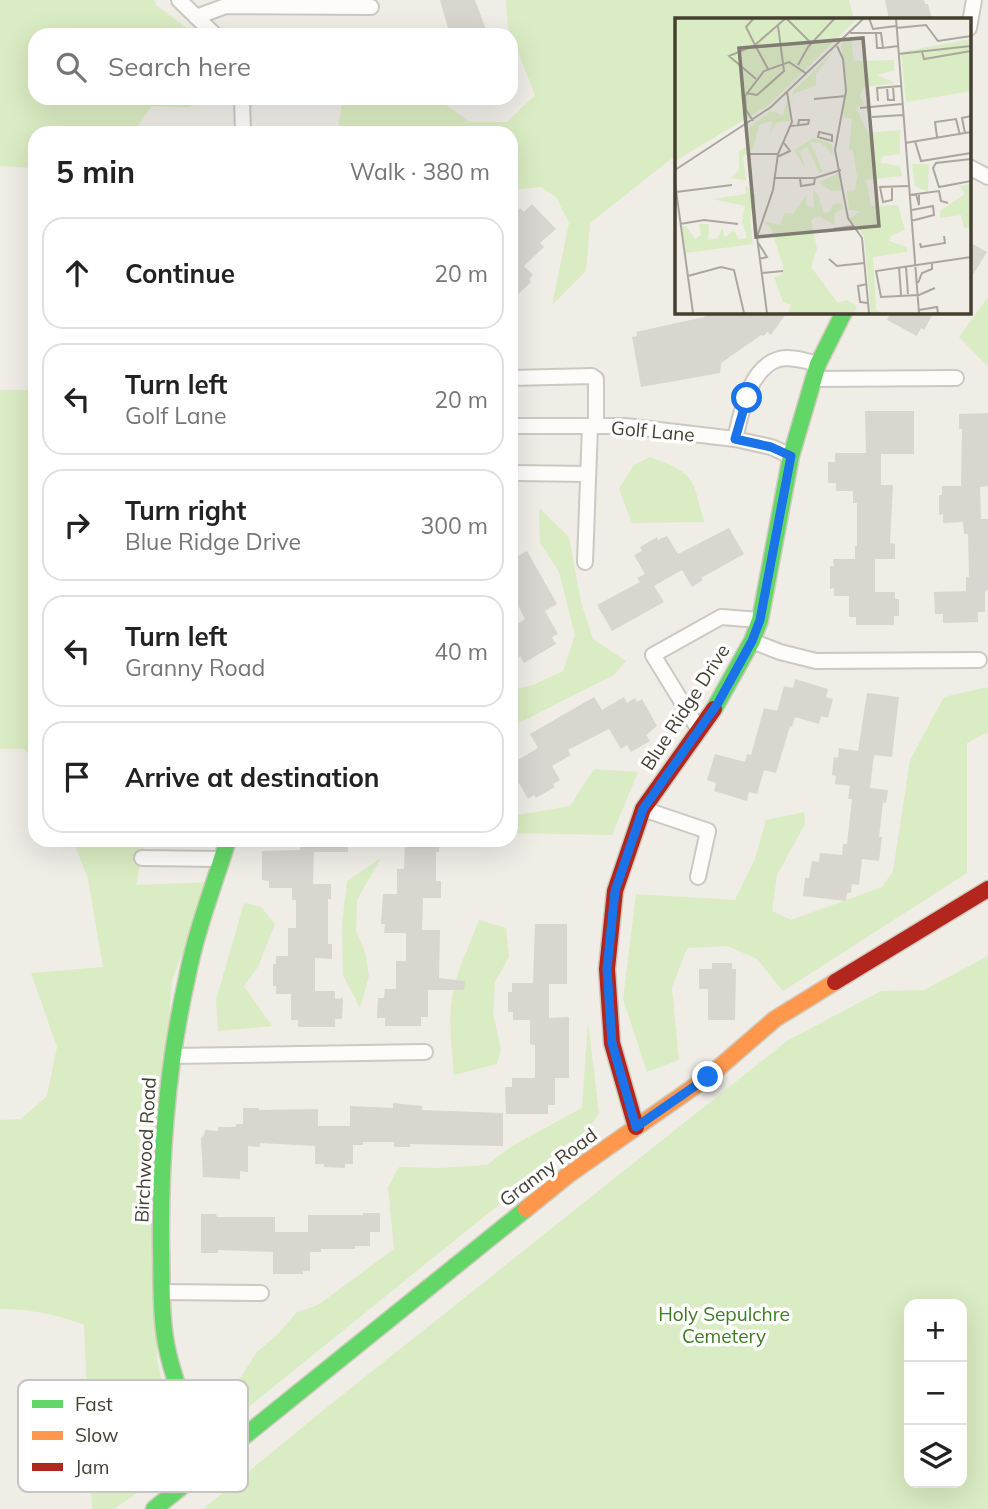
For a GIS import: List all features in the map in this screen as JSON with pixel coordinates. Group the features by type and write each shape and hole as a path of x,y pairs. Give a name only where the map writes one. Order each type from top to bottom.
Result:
{"street":[{"path":"179,0 208,28"},
{"path":"970,22 974,0"},
{"path":"196,17 226,6 370,7"},
{"path":"242,105 243,126"},
{"path":"970,168 988,177"},
{"name":"Blue Ridge Drive","path":"636,1127 612,1043 607,969 615,891 643,809 718,703 752,641 760,620 791,456 815,371 844,313"},
{"path":"735,439 747,398 756,379 764,369 779,359 797,359 815,371 956,378"},
{"path":"518,378 592,376 596,379 588,474 585,562"},
{"name":"Golf Lane","path":"518,426 625,426 735,439 771,447 791,456"},
{"path":"518,473 588,474"},
{"path":"699,730 653,656 721,617 760,620"},
{"path":"752,641 780,652 816,661 979,660"},
{"path":"643,809 708,831 698,877"},
{"name":"Birchwood Road","path":"176,1380 167,1351 162,1292 161,1212 167,1097 187,975 226,847"},
{"path":"142,858 222,859"},
{"name":"Granny Road","path":"248,1432 568,1175 708,1077 775,1019 988,889"},
{"path":"172,1056 425,1052"},
{"path":"162,1292 261,1293"},
{"name":"Granny Road","path":"154,1509 174,1492"}],"green space":[{"path":"0,0 154,0 157,6 187,28 28,28 28,105 194,105 152,106 138,126 28,126 28,168 0,166"},
{"path":"506,0 849,0 854,18 675,18 675,156 590,223 586,271 552,305 569,223 556,197 541,187 518,189 518,126 338,126 342,105 446,105 470,122 507,122 535,95 518,52 518,28 508,27"},
{"path":"988,297 988,367 959,337"},
{"path":"0,390 28,390 28,753 23,749 0,749"},
{"path":"650,457 676,468 690,479 704,522 632,523 619,489 634,465"},
{"path":"539,508 569,537 581,602 593,639 626,661 614,675 518,723 518,689 533,685 563,671 575,635 559,572 540,543"},
{"path":"988,687 988,732 967,743 967,873 783,991 757,959 728,946 687,948 672,988 679,1060 647,1072 623,999 636,894 735,900 755,859 766,820 804,812 805,824 777,875 772,911 791,920 882,887 893,871 910,760 944,697"},
{"path":"594,769 638,772 612,835 518,833 518,815 570,806"},
{"path":"76,847 144,847 136,885 210,882 172,980 157,1182 157,1359 162,1380 86,1380 84,1325 43,1313 0,1309 0,1120 21,1119 47,1096 57,1047 31,973 103,967 88,879"},
{"path":"381,858 357,900 356,931 365,952 369,976 360,1008 343,975 342,925 347,881"},
{"path":"244,903 261,907 275,924 258,967 244,986 272,1026 218,1031 216,1000"},
{"path":"479,920 506,928 509,957 495,982 493,1013 501,1050 497,1064 454,1075 451,1004 459,972"},
{"name":"Holy Sepulchre Cemetery","path":"988,956 988,1509 203,1509 224,1492 248,1492 248,1472 787,1041 881,991 924,990"},
{"path":"588,1022 599,1113 585,1135 248,1407 248,1380 239,1380 257,1352 277,1335 297,1312 318,1305 394,1249 388,1187 399,1167 487,1165 512,1146 582,1108"},
{"path":"91,1492 139,1492 114,1509 92,1509"}],"building":[{"path":"440,0 475,0 485,28 448,28"},
{"path":"885,0 924,0 932,18 889,18"},
{"path":"532,204 556,229 540,243 544,247 524,266 533,275 529,279 531,282 518,294 518,210 520,208 524,212"},
{"path":"970,243 987,252 970,279"},
{"path":"710,313 786,313 771,335 767,332 764,336 761,335 721,363 720,373 641,387 632,337 637,336 636,332 704,317"},
{"path":"890,313 933,313 924,330 921,328 917,336 887,320"},
{"path":"865,411 914,411 914,454 881,454 881,485 893,485 890,543 895,544 895,559 875,559 875,592 895,592 895,599 899,599 899,616 894,616 894,625 856,625 856,617 849,617 849,596 834,596 834,588 830,589 830,566 834,566 833,559 855,559 857,503 853,503 853,491 836,491 836,483 828,483 828,462 835,462 835,453 866,453"},
{"path":"988,413 988,486 980,487 981,519 988,519 988,590 985,591 985,612 978,612 978,622 943,623 943,614 935,614 934,592 966,591 966,577 969,577 968,534 964,534 963,522 943,523 943,514 939,515 939,495 942,495 942,486 961,486 962,429 959,429 959,414"},
{"path":"729,528 744,554 701,578 703,580 692,587 682,570 654,586 664,602 612,631 597,605 640,582 637,578 645,574 634,555 642,551 640,547 657,537 658,540 667,536 678,554"},
{"path":"527,551 557,604 545,611 558,634 552,637 556,644 524,663 520,656 518,657 518,624 525,619 518,606 518,556"},
{"path":"795,679 828,689 826,697 833,699 828,718 821,716 819,724 795,717 776,773 764,770 757,794 749,792 747,801 714,791 716,783 707,780 715,754 745,762 747,754 751,755 764,708 777,711 784,686 793,688"},
{"path":"867,693 899,697 892,757 874,755 870,788 888,790 886,803 883,802 879,861 862,859 859,885 852,884 846,901 803,896 805,878 809,878 812,861 819,862 820,853 842,855 843,844 847,844 852,799 848,799 850,786 835,784 836,776 832,775 834,757 838,758 839,748 858,751"},
{"path":"594,697 602,710 624,697 627,703 635,698 637,702 642,699 657,726 646,735 650,741 631,752 627,745 621,749 609,729 568,750 571,755 552,766 560,780 553,784 555,787 536,798 534,795 528,799 518,784 518,760 538,748 530,734"},
{"path":"300,847 348,847 348,852 314,852 313,884 331,884 331,899 328,899 328,944 332,944 332,959 315,958 315,991 335,991 335,999 343,998 342,1019 335,1019 335,1027 298,1027 298,1020 291,1020 291,994 276,994 276,986 273,986 273,964 276,964 276,956 288,956 288,928 296,928 296,900 292,900 292,888 269,888 269,881 262,880 262,851 300,850"},
{"path":"405,847 439,847 439,852 436,852 436,881 441,881 441,898 423,898 422,930 440,930 439,978 465,981 464,990 428,990 428,1017 421,1017 421,1026 385,1026 385,1018 377,1018 378,998 384,998 385,989 396,989 396,961 406,961 406,933 384,933 385,924 381,924 383,894 397,894 397,869 404,869"},
{"path":"535,924 567,924 567,984 549,984 549,1018 569,1017 569,1078 555,1078 555,1105 548,1105 548,1114 506,1114 505,1087 512,1087 512,1078 535,1078 535,1045 530,1044 530,1020 513,1020 513,1012 508,1012 508,992 512,992 512,983 533,983"},
{"path":"712,963 732,963 732,969 736,969 735,1020 708,1020 708,989 699,989 699,969 712,969"},
{"path":"393,1103 422,1106 422,1110 503,1113 503,1146 410,1144 410,1147 394,1147 394,1142 363,1142 363,1145 353,1145 353,1164 345,1164 345,1168 315,1164 315,1146 260,1143 260,1147 248,1146 248,1172 240,1171 240,1179 203,1177 201,1138 205,1130 218,1131 218,1127 236,1127 236,1124 243,1124 243,1108 318,1109 318,1126 350,1126 350,1106 393,1108"},
{"path":"380,1213 380,1232 370,1232 370,1246 310,1252 310,1271 303,1271 303,1274 273,1274 273,1252 218,1250 218,1253 201,1253 201,1214 216,1214 217,1217 275,1217 275,1232 308,1232 308,1215"}],"traffic: fast":[{"path":"714,709 752,641 760,620 791,456 818,364 844,313"},
{"path":"176,1380 165,1340 163,1314 161,1213 166,1112 174,1044 191,960 226,847"},
{"path":"248,1433 526,1209"},
{"path":"154,1509 175,1492"}],"traffic: slow":[{"path":"526,1209 568,1175 708,1077 775,1019 835,982"}],"traffic: jam":[{"path":"636,1127 612,1043 607,969 615,891 643,809 714,709"},
{"path":"835,982 988,889"}],"route":[{"path":"708,1077 636,1127 612,1043 607,969 615,891 643,809 718,703 752,641 760,620 791,456 771,447 735,439 747,398"}]}
